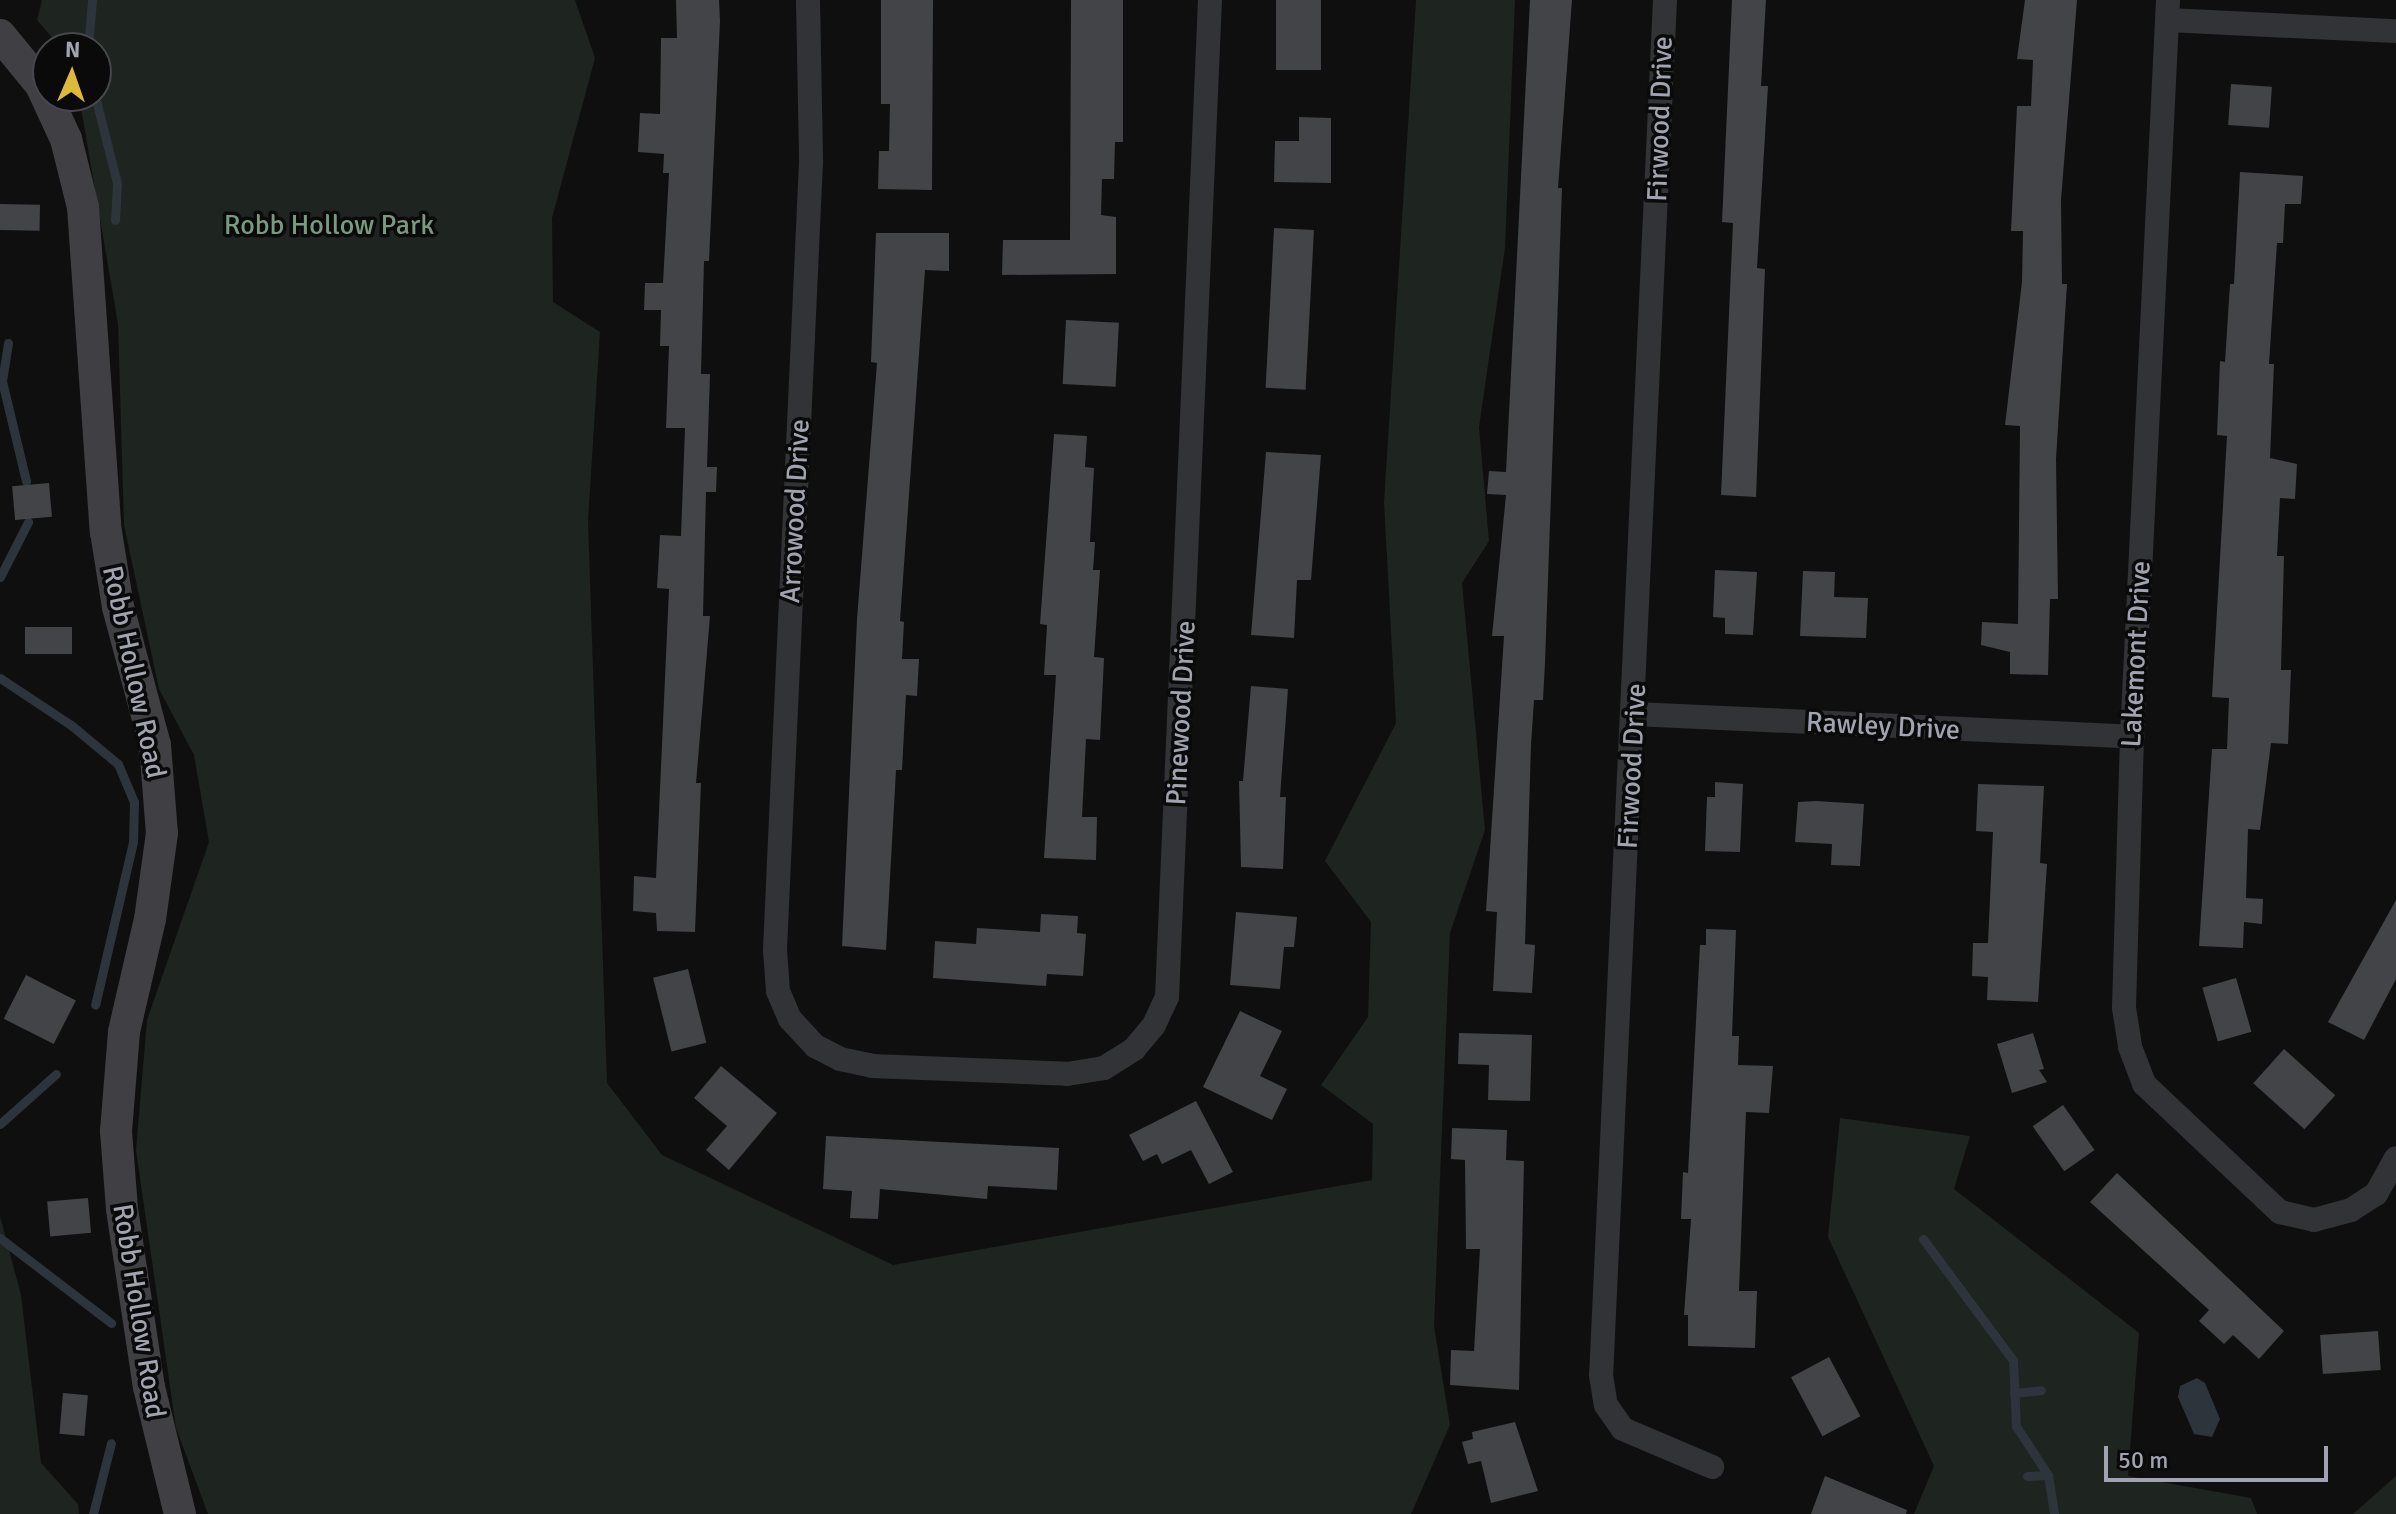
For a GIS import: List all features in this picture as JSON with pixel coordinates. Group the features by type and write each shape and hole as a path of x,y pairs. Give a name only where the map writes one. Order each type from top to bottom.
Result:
{"street":[{"name":"Arrowood Drive","path":"790,1019 778,991 775,950 811,162 808,0"},
{"name":"Pinewood Drive","path":"790,1019 815,1046 872,1066 1067,1074 1104,1068 1134,1049 1154,1025 1167,997 1210,0"},
{"name":"Firwood Drive","path":"1665,0 1601,1375 1606,1405 1623,1429 1712,1467"},
{"path":"2168,10 2396,31"},
{"name":"Lakemont Drive","path":"2168,10 2132,737 2124,1008 2134,1059 2144,1084 2230,1171 2280,1212 2314,1220 2351,1210 2376,1194 2396,1158"},
{"name":"Robb Hollow Road","path":"0,35 41,85 66,139 83,207 106,532 118,607 155,745 162,833 150,919 124,1032 116,1131 122,1209 149,1387 180,1514"},
{"name":"Rawley Drive","path":"1634,714 2132,737"}],"green space":[{"name":"Robb Hollow Park","path":"42,0 575,0 595,58 552,218 553,302 600,332 588,521 607,1083 662,1155 893,1265 1372,1180 1373,1124 1321,1085 1368,1017 1371,922 1325,861 1396,723 1384,502 1416,0 1515,0 1505,248 1479,427 1489,541 1462,583 1485,830 1450,933 1434,1326 1450,1425 1411,1514 208,1514 176,1428 136,1150 147,1020 209,842 194,755 159,689 124,525 118,324 82,112 112,112 112,32 47,32 37,20"},
{"path":"1840,1118 1970,1136 1954,1189 2139,1333 2128,1476 2251,1498 2257,1514 1914,1514 1934,1466 1828,1237"},
{"path":"0,1216 21,1295 41,1463 78,1504 79,1514 0,1514"},
{"path":"2396,1476 2396,1514 2353,1514"}],"shaded area":[{"path":"2197,1378 2205,1383 2220,1419 2212,1437 2194,1434 2178,1397 2180,1386"}],"building":[{"path":"676,0 719,0 720,21 709,261 704,261 701,374 710,374 707,467 717,467 716,492 706,492 703,616 710,616 696,783 701,783 695,932 657,931 656,913 633,911 634,876 656,878 669,589 657,588 660,535 681,536 685,428 666,428 669,346 660,346 661,310 644,310 645,283 663,283 669,173 663,173 664,154 638,152 640,113 660,114 661,38 677,38"},
{"path":"881,0 933,0 932,190 878,189 879,151 889,151 890,104 881,104"},
{"path":"1071,0 1123,0 1123,142 1115,142 1114,179 1102,179 1101,215 1116,217 1116,274 1002,275 1003,240 1070,240"},
{"path":"1276,0 1321,0 1321,70 1276,70"},
{"path":"1530,0 1572,0 1558,188 1562,188 1543,700 1534,700 1531,745 1525,944 1535,945 1532,993 1493,991 1497,912 1486,911 1504,636 1492,636 1506,495 1487,494 1489,471 1506,472"},
{"path":"1732,0 1766,0 1761,86 1768,86 1757,268 1765,269 1756,497 1721,495 1733,223 1722,222"},
{"path":"2025,0 2077,0 2061,200 2062,284 2067,284 2056,459 2058,599 2050,599 2048,675 2010,674 2010,652 1981,645 1982,622 2018,624 2020,426 2005,425 2022,282 2023,231 2011,231 2017,106 2031,106 2033,60 2017,59"},
{"path":"2231,84 2272,87 2269,128 2228,125"},
{"path":"1299,117 1331,118 1331,183 1274,182 1275,141 1299,141"},
{"path":"2240,172 2303,176 2301,204 2285,204 2283,243 2277,243 2269,364 2274,364 2270,458 2297,464 2295,499 2280,498 2277,556 2284,556 2281,670 2291,670 2288,744 2271,743 2260,830 2248,829 2246,898 2263,899 2262,924 2244,922 2243,948 2199,946 2212,749 2227,749 2229,698 2212,697 2227,436 2217,435 2220,361 2225,362 2230,284 2234,284"},
{"path":"0,204 40,205 40,231 0,230"},
{"path":"1274,228 1314,230 1306,390 1266,388"},
{"path":"876,233 949,233 949,271 925,270 900,621 904,622 902,659 919,659 917,696 906,695 902,770 896,770 886,950 842,946 857,619 877,363 871,362"},
{"path":"1066,320 1119,323 1116,387 1063,384"},
{"path":"1054,434 1087,436 1085,467 1094,468 1090,542 1095,542 1093,570 1100,570 1094,657 1104,658 1100,740 1086,739 1082,817 1097,817 1096,860 1044,858 1056,675 1044,675 1047,625 1040,624"},
{"path":"1266,452 1321,455 1311,580 1297,580 1294,638 1251,635"},
{"path":"49,483 52,517 15,520 12,486"},
{"path":"1715,570 1757,572 1753,635 1725,634 1725,618 1713,617"},
{"path":"1803,571 1835,572 1834,597 1868,598 1866,638 1800,636"},
{"path":"25,627 72,627 72,654 25,654"},
{"path":"1251,686 1288,689 1280,797 1286,797 1283,869 1241,867 1239,781 1243,781"},
{"path":"1715,782 1743,784 1740,852 1705,851 1707,797 1715,797"},
{"path":"1978,784 2044,786 2040,863 2047,864 2038,1002 1987,1000 1988,977 1972,976 1973,943 1988,943 1993,832 1976,831"},
{"path":"1798,802 1864,804 1860,866 1831,865 1832,844 1795,842"},
{"path":"2396,900 2396,979 2364,1040 2328,1022"},
{"path":"1236,912 1297,917 1294,947 1284,947 1280,989 1230,985"},
{"path":"1041,914 1078,916 1077,933 1086,934 1083,976 1047,974 1046,986 933,978 935,941 976,944 977,928 1040,932"},
{"path":"1706,929 1736,930 1732,1036 1739,1036 1738,1065 1773,1066 1769,1113 1746,1112 1739,1291 1757,1291 1755,1348 1688,1346 1688,1315 1684,1315 1691,1219 1681,1219 1683,1172 1688,1173 1700,945 1706,945"},
{"path":"688,969 706,1043 671,1051 653,978"},
{"path":"26,975 76,1000 54,1044 4,1019"},
{"path":"2236,978 2251,1032 2218,1041 2202,988"},
{"path":"1240,1011 1282,1031 1260,1076 1287,1089 1272,1120 1203,1087"},
{"path":"1459,1033 1532,1035 1530,1101 1488,1100 1489,1065 1458,1064"},
{"path":"2033,1033 2044,1069 2039,1070 2047,1082 2012,1093 1997,1044"},
{"path":"2284,1049 2335,1095 2304,1129 2253,1083"},
{"path":"721,1066 777,1113 729,1170 706,1150 727,1126 694,1098"},
{"path":"1196,1101 1233,1172 1209,1184 1191,1150 1162,1164 1157,1154 1143,1161 1129,1135"},
{"path":"2063,1105 2095,1150 2064,1171 2033,1126"},
{"path":"1452,1128 1507,1130 1506,1160 1524,1161 1519,1390 1450,1385 1451,1350 1474,1351 1480,1249 1466,1249 1465,1160 1451,1159"},
{"path":"826,1136 1059,1148 1057,1190 988,1186 987,1199 880,1189 878,1219 850,1218 852,1191 823,1189"},
{"path":"2117,1173 2284,1331 2259,1359 2233,1335 2224,1344 2199,1321 2209,1310 2090,1202"},
{"path":"88,1198 91,1233 50,1236 47,1202"},
{"path":"2378,1331 2381,1370 2323,1374 2320,1335"},
{"path":"1829,1357 1860,1416 1822,1436 1791,1377"},
{"path":"63,1393 88,1395 84,1436 59,1434"},
{"path":"1515,1422 1538,1491 1491,1503 1481,1461 1468,1464 1462,1442 1473,1439 1472,1432"},
{"path":"1825,1476 1907,1510 1906,1514 1811,1514"}],"waterway":[{"path":"89,32 92,0"},
{"path":"99,112 117,183 115,220"},
{"path":"8,343 2,381 26,481"},
{"path":"0,577 28,522"},
{"path":"0,678 71,725 118,764 134,802 133,842 95,1005"},
{"path":"0,1124 56,1074"},
{"path":"0,1238 111,1323"},
{"path":"1923,1239 2013,1360 2016,1426 2048,1475 2054,1514"},
{"path":"2014,1393 2041,1390"},
{"path":"93,1514 111,1443"},
{"path":"2027,1476 2048,1475"}]}
